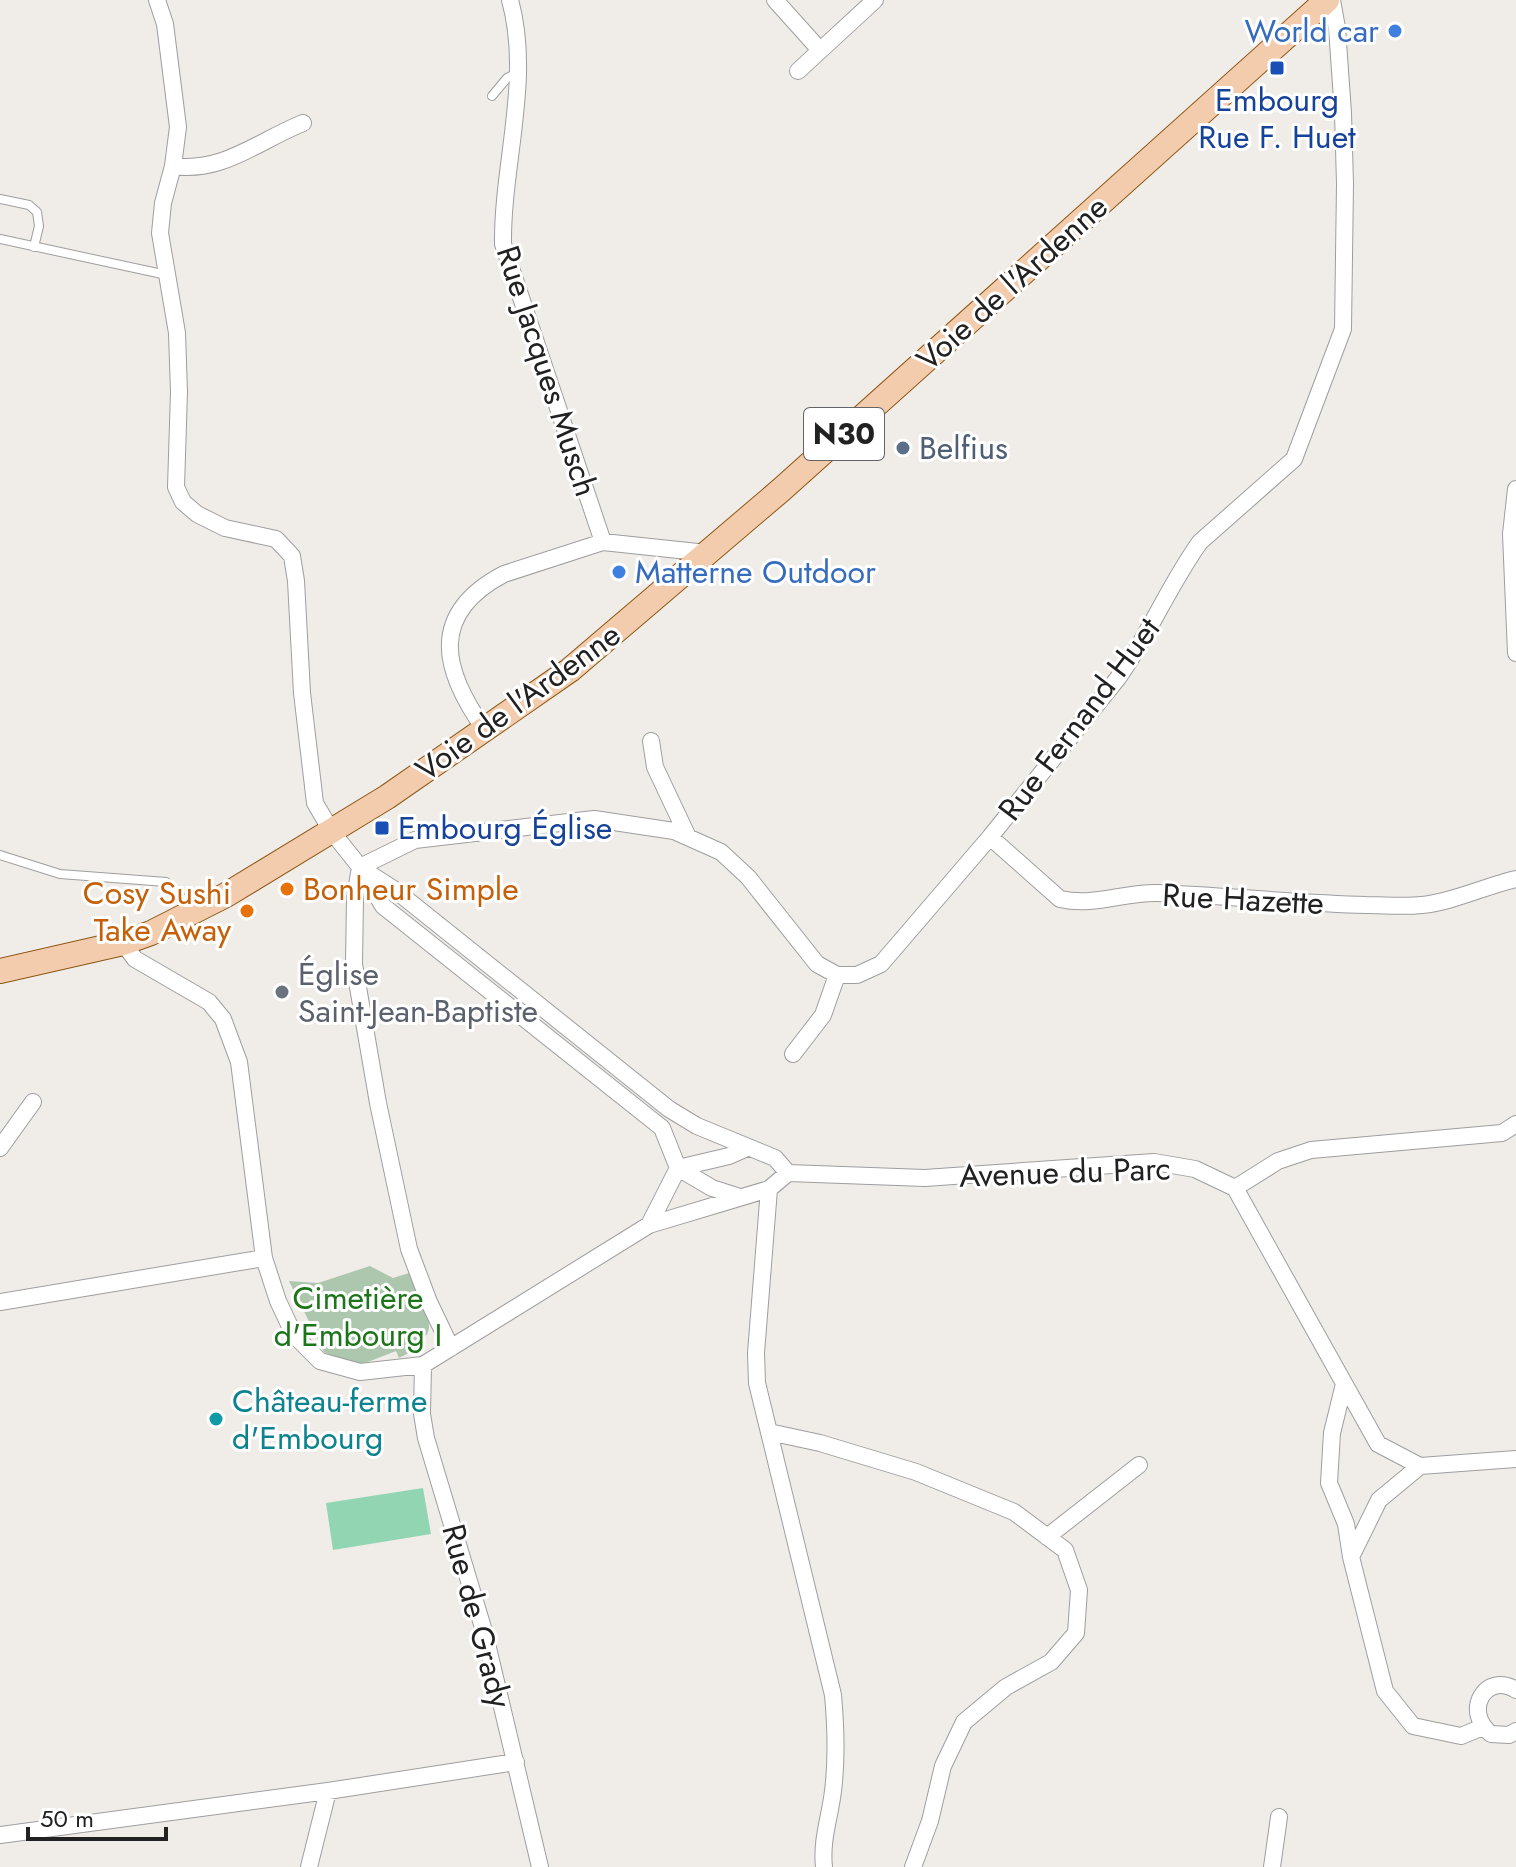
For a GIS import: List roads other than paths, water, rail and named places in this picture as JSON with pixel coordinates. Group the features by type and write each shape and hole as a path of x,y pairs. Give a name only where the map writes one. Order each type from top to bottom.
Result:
{"main road":[{"name":"Voie de l'Ardenne","path":"0,971 123,943 194,911 332,832 570,670 781,490 1329,0"}],"street":[{"path":"157,0 165,24 178,127 160,233 177,333 176,487 183,502 197,514 225,528 276,539 292,556 302,693 315,803 383,906 662,1128 678,1168 712,1188 740,1197"},
{"name":"Rue Jacques Musch","path":"510,0 519,41 502,214 503,244 603,542"},
{"path":"775,0 819,49"},
{"path":"798,71 875,0"},
{"name":"Rue Fernand Huet","path":"837,975 857,975 881,964 990,837 1135,654 1200,542 1294,459 1343,329 1344,127 1336,19 1329,0"},
{"path":"173,166 195,169 214,165 303,123"},
{"path":"1516,489 1511,534 1516,653"},
{"path":"485,730 467,705 452,668 448,641 459,612 489,582 504,574 603,542 707,553"},
{"path":"651,741 655,767 688,837"},
{"path":"360,867 415,840 594,819 674,831 688,837 721,852 748,877 817,964 837,975 823,1015 793,1054"},
{"name":"Rue Hazette","path":"990,837 1060,899 1073,902 1153,893 1336,904 1421,905 1516,879"},
{"path":"123,943 135,959 209,1002 223,1019 239,1062 264,1258 278,1301 294,1335 320,1361 360,1372 423,1365 649,1225 769,1189 788,1173 775,1158 697,1126 669,1109 395,890 360,867"},
{"path":"360,867 355,898 354,964 378,1103 409,1249 451,1348"},
{"path":"0,1148 33,1102"},
{"path":"1516,1124 1502,1133 1311,1150 1278,1161 1235,1188 1378,1444 1420,1466 1516,1459"},
{"path":"649,1225 678,1168 729,1156 747,1148"},
{"name":"Avenue du Parc","path":"788,1173 925,1178 1154,1162 1195,1169 1235,1188"},
{"path":"769,1189 756,1353 757,1383 833,1695 836,1773 821,1848 824,1867"},
{"path":"0,1302 264,1258"},
{"name":"Rue de Grady","path":"423,1365 422,1414 426,1438 484,1631 540,1867"},
{"path":"1344,1384 1332,1433 1329,1483 1346,1524 1351,1557 1385,1691 1413,1726 1461,1736 1483,1727"},
{"path":"769,1432 820,1443 916,1472 1014,1512 1065,1550 1079,1590 1076,1633 1051,1662 1006,1687 964,1722 943,1766 930,1821 913,1867"},
{"path":"1047,1537 1139,1465"},
{"path":"1351,1557 1379,1500 1420,1466"},
{"path":"1516,1690 1498,1685 1484,1692 1477,1709 1478,1720 1483,1727 1500,1736 1516,1731"},
{"path":"0,1835 516,1762"},
{"path":"309,1867 328,1791"},
{"path":"1272,1867 1279,1817"}],"lane":[{"path":"492,96 507,78 517,73"},
{"path":"0,199 29,205 37,212 39,226 34,247"},
{"path":"0,239 167,275"},
{"path":"0,855 60,874 166,882 194,911"}],"place":[{"name":"World car","path":"1395,31"},
{"name":"Embourg Rue F. Huet","path":"1277,68"},
{"name":"Belfius","path":"903,448"},
{"name":"Matterne Outdoor","path":"619,572"},
{"name":"Embourg Église","path":"382,828"},
{"name":"Bonheur Simple","path":"287,889"},
{"name":"Cosy Sushi Take Away","path":"247,911"},
{"name":"Église Saint-Jean-Baptiste","path":"282,992"},
{"name":"Château-ferme d'Embourg","path":"216,1419"}],"park label":[{"name":"Cimetière d'Embourg I","path":"358,1316"}]}
